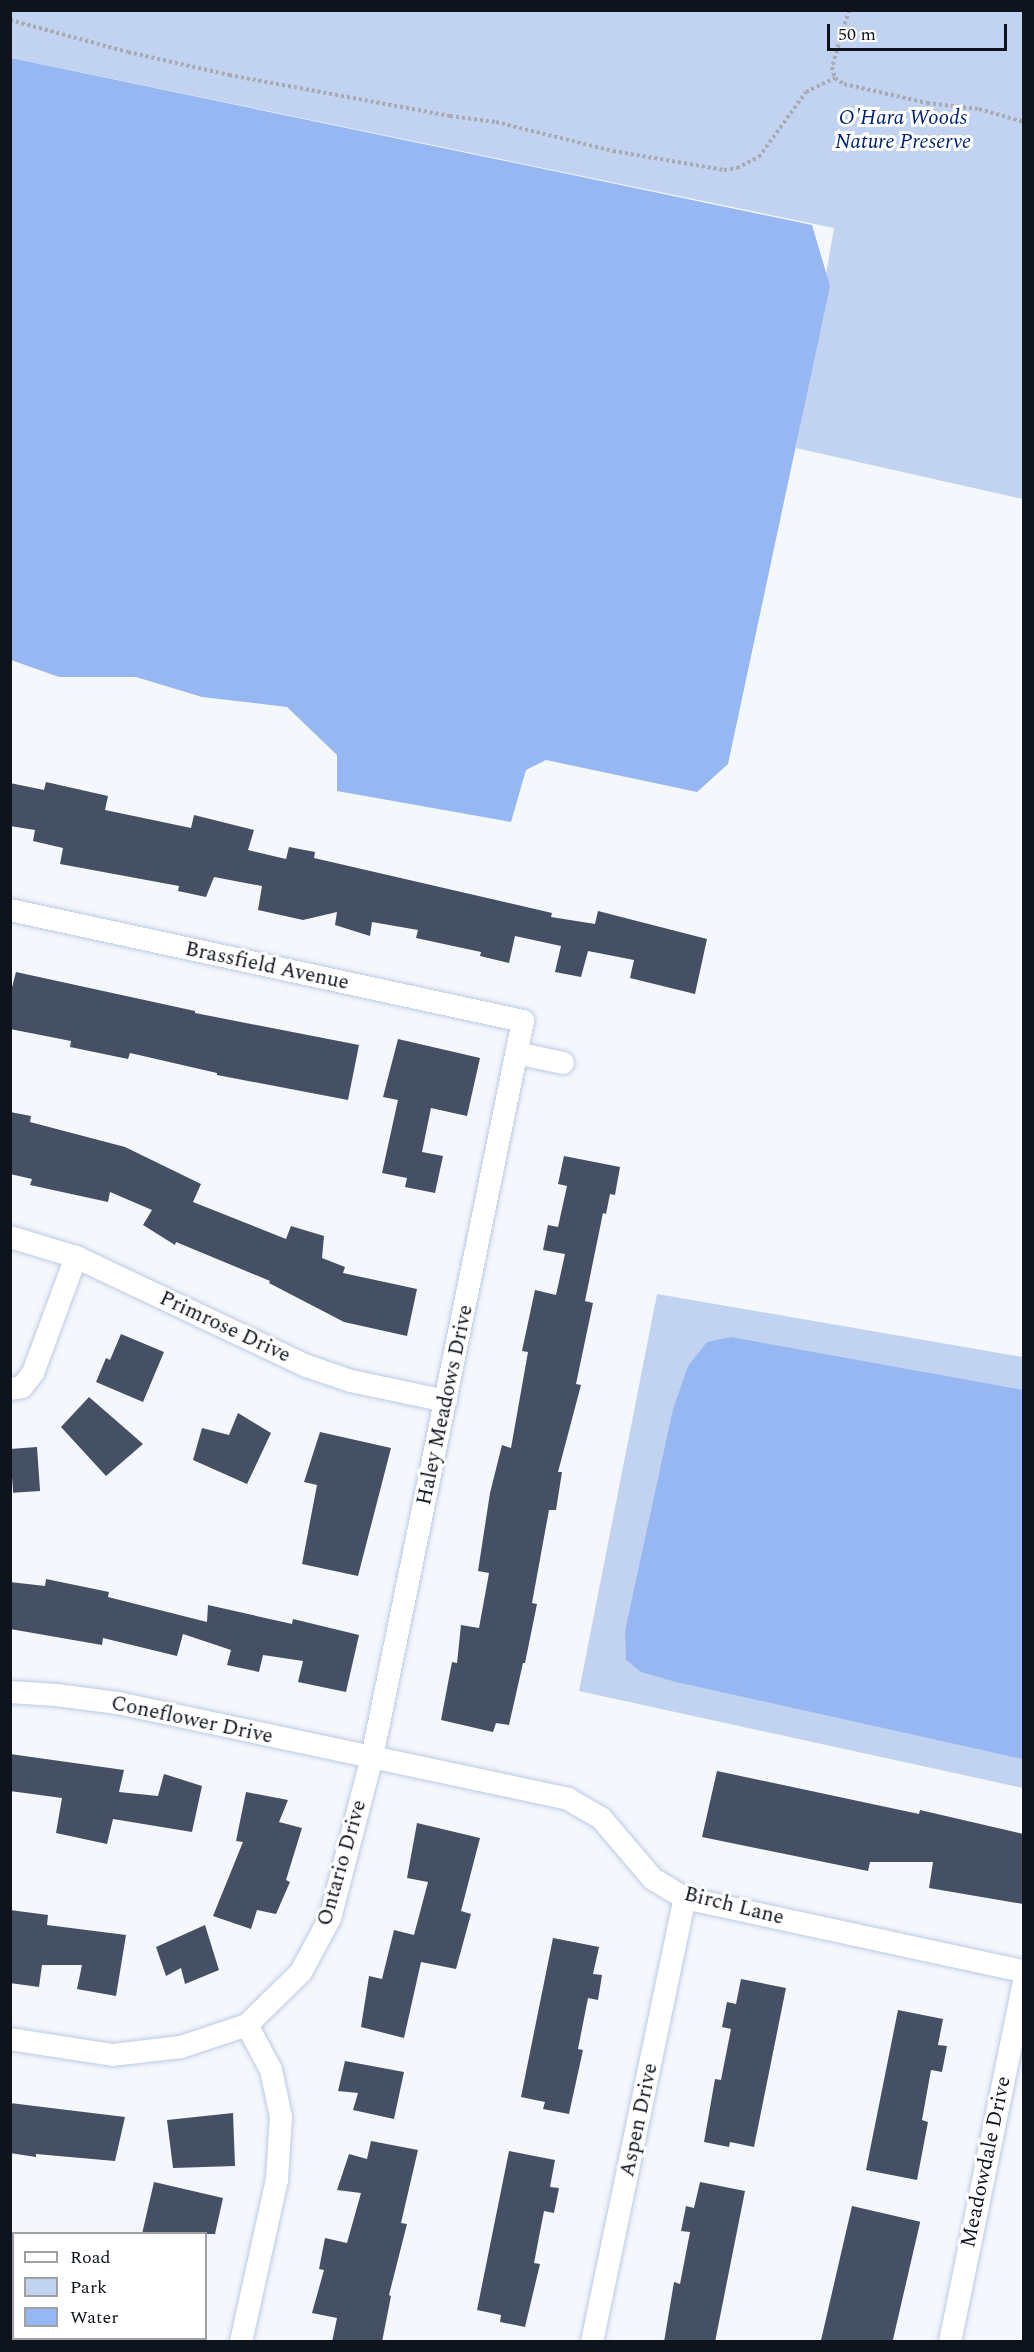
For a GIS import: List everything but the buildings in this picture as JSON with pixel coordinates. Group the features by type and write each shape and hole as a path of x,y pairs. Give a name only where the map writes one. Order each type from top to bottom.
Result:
{"street":[{"name":"Brassfield Avenue","path":"10,910 524,1021"},
{"name":"Haley Meadows Drive","path":"372,1757 524,1021"},
{"path":"517,1053 563,1064"},
{"name":"Primrose Drive","path":"10,1237 76,1257 307,1366 351,1381 446,1401"},
{"path":"10,1389 22,1387 33,1373 76,1257"},
{"name":"Coneflower Drive","path":"10,1692 118,1703 372,1757"},
{"name":"Birch Lane","path":"372,1757 568,1799 601,1818 653,1880 685,1898 1023,1971"},
{"name":"Ontario Drive","path":"10,2039 113,2055 181,2047 247,2025 302,1972 330,1918 372,1757"},
{"name":"Aspen Drive","path":"592,2342 685,1898"},
{"name":"Meadowdale Drive","path":"950,2342 1023,1982"},
{"path":"242,2342 277,2180 281,2117 271,2070 247,2025"}],"path":[{"path":"835,78 832,67 833,56 846,25 849,10"},
{"path":"10,20 128,52 219,73 450,116 506,123 613,150 724,170 743,166 759,157 806,92 835,78"},
{"path":"835,78 859,89 927,103 979,109 1023,122"}],"green space":[{"name":"O'Hara Woods Nature Preserve","path":"11,10 1023,11 1023,499 796,448 834,228 11,58"},
{"path":"657,1294 1023,1357 1023,1788 579,1691"}],"water":[{"path":"11,58 812,225 830,286 728,764 697,792 546,760 526,770 511,822 337,791 337,755 287,707 202,697 136,677 59,677 11,660"},
{"path":"731,1337 1023,1390 1023,1759 676,1682 641,1672 626,1660 625,1631 673,1409 688,1366 707,1342"}]}
